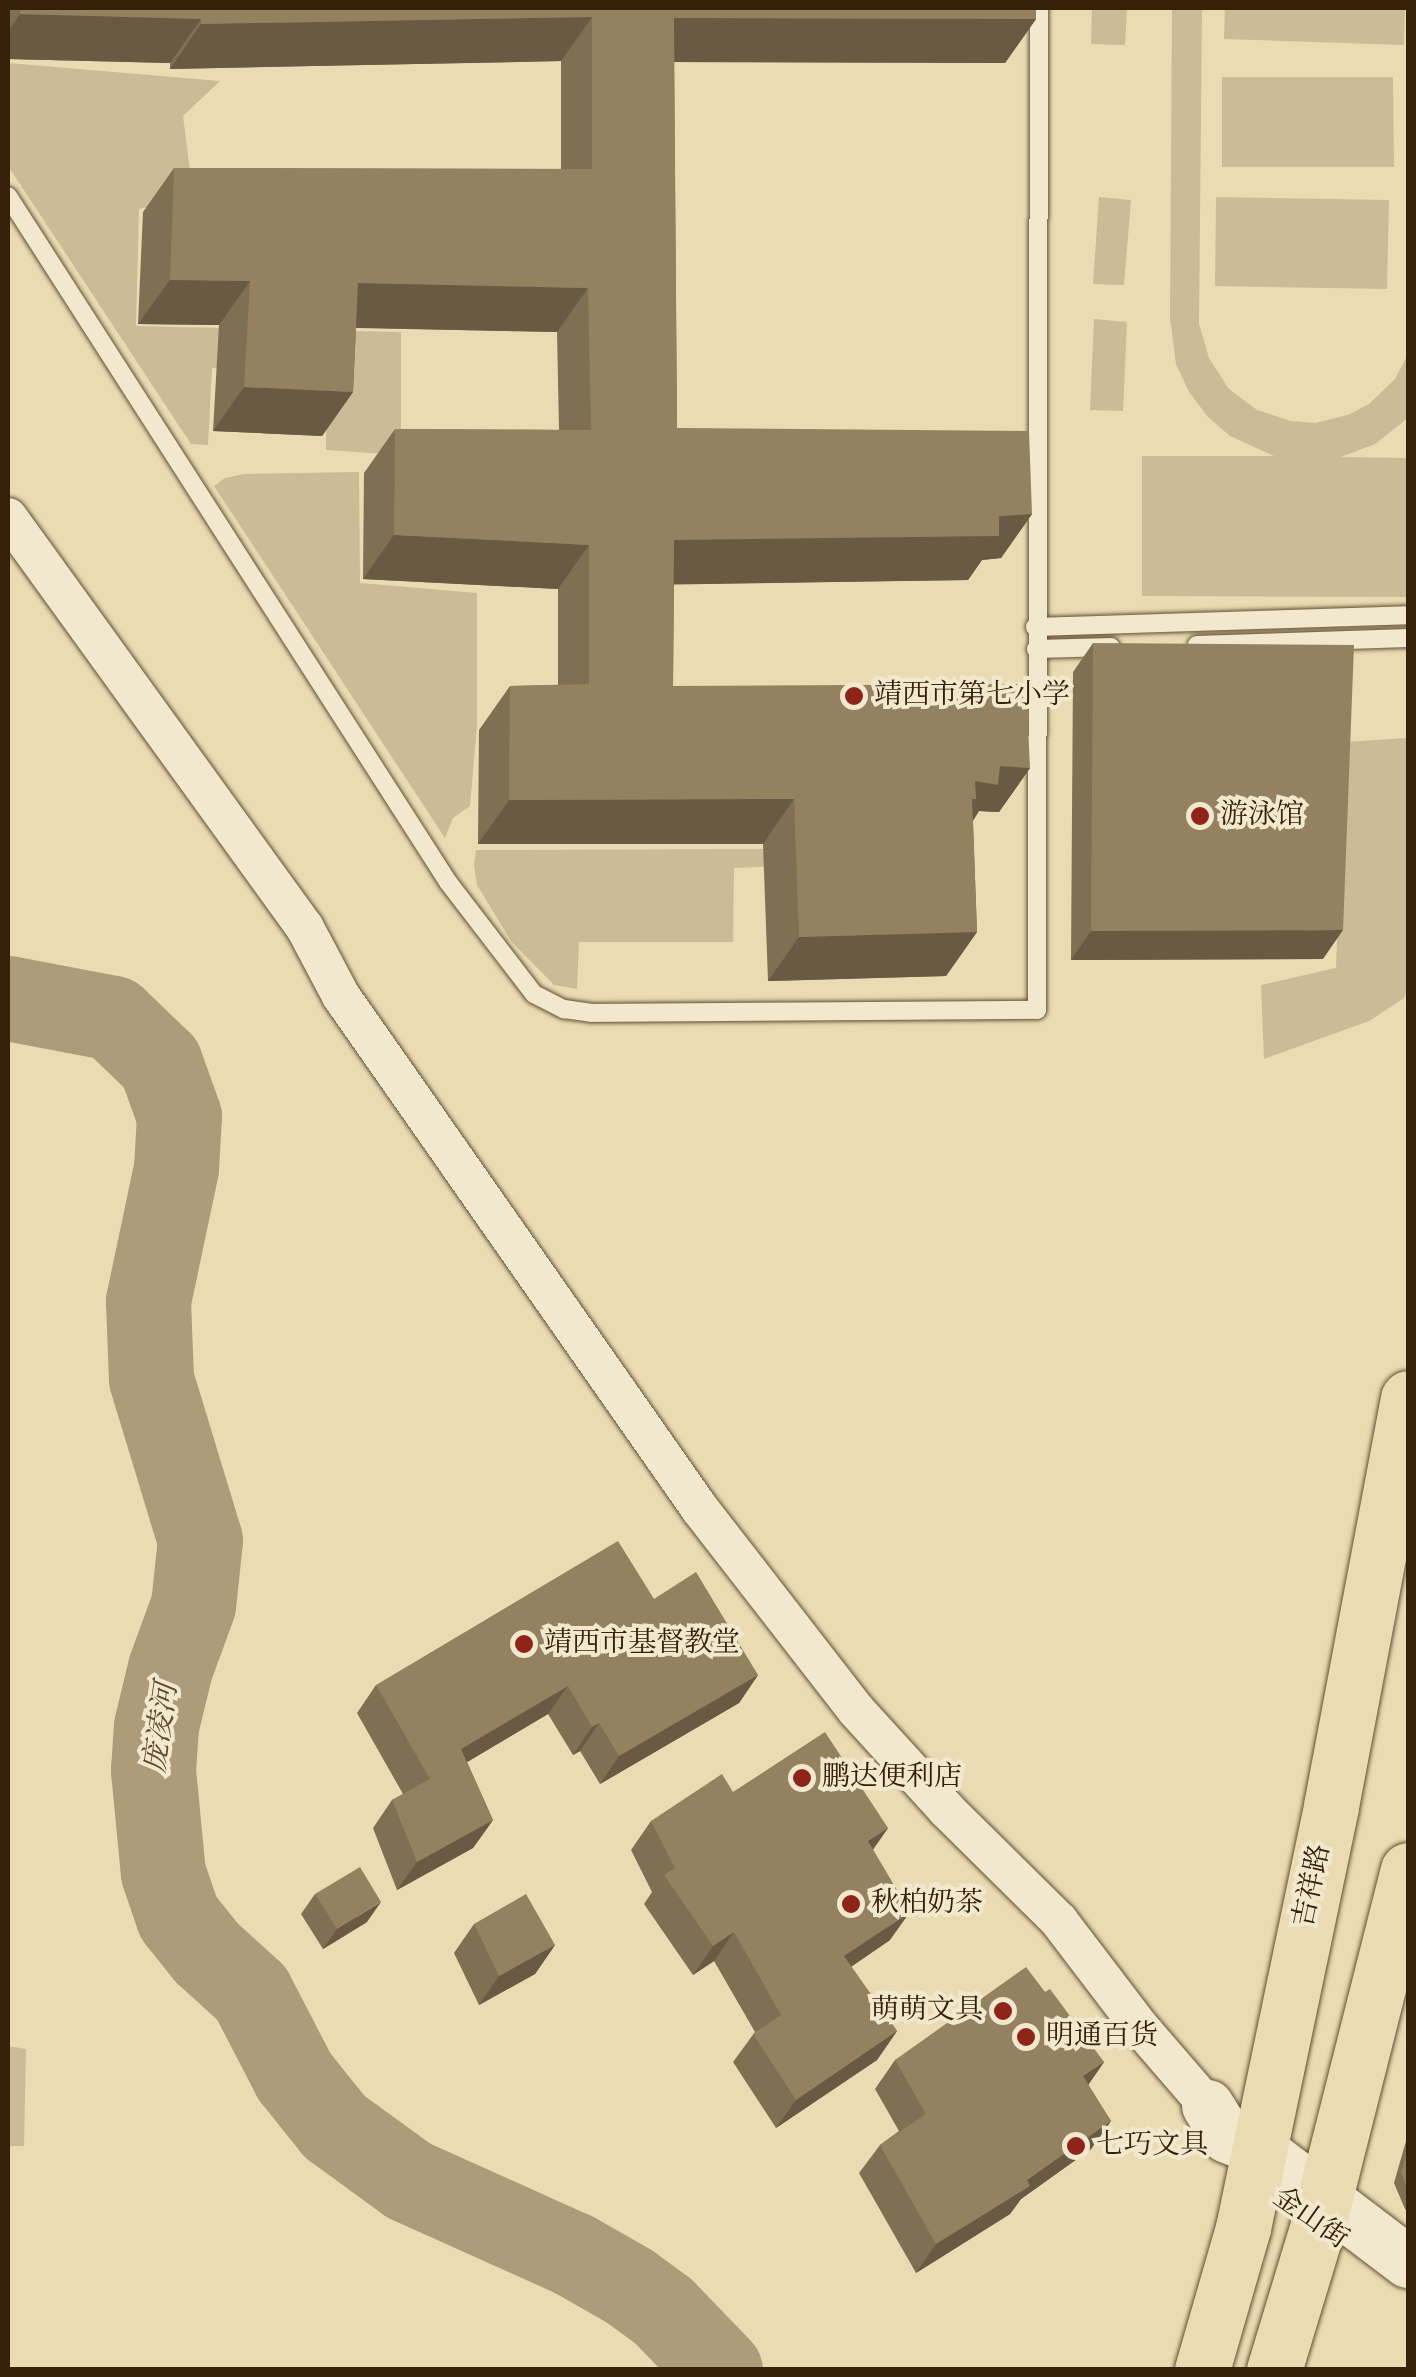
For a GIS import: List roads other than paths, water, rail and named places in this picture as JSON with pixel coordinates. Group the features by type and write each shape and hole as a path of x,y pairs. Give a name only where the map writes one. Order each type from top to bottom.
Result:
{"main road":[{"name":"吉祥路","path":"1202,2370 1237,2142 1331,1806 1408,1398"},
{"path":"1274,2370 1322,2212 1408,1870"},
{"name":"金山街","path":"1237,2142 1408,2286"},
{"name":"金山街","path":"1322,2212 1408,2262"}],"street":[{"path":"8,518 305,928 342,996 700,1509 856,1710 936,1799 1058,1921 1139,2026 1237,2142"}],"lane":[{"path":"8,196 448,882 534,994 564,1009 592,1013 1037,1010 1039,8"},
{"path":"1035,627 1408,615"},
{"path":"1174,645 1408,638"},
{"path":"1036,650 1134,646"}],"waterway":[{"name":"庞凌河","path":"8,998 113,1018 160,1063 179,1116 176,1168 148,1301 151,1379 200,1540 193,1605 170,1668 156,1726 153,1770 163,1873 178,1917 206,1952 251,1993 294,2076 334,2126 408,2180 573,2254 629,2286 663,2311 720,2370"}],"place":[{"name":"靖西市第七小学","path":"854,696"},
{"name":"游泳馆","path":"1200,816"},
{"name":"靖西市基督教堂","path":"524,1644"},
{"name":"鹏达便利店","path":"802,1778"},
{"name":"秋柏奶茶","path":"851,1904"},
{"name":"萌萌文具","path":"1003,2011"},
{"name":"明通百货","path":"1026,2037"},
{"name":"七巧文具","path":"1076,2146"}]}
